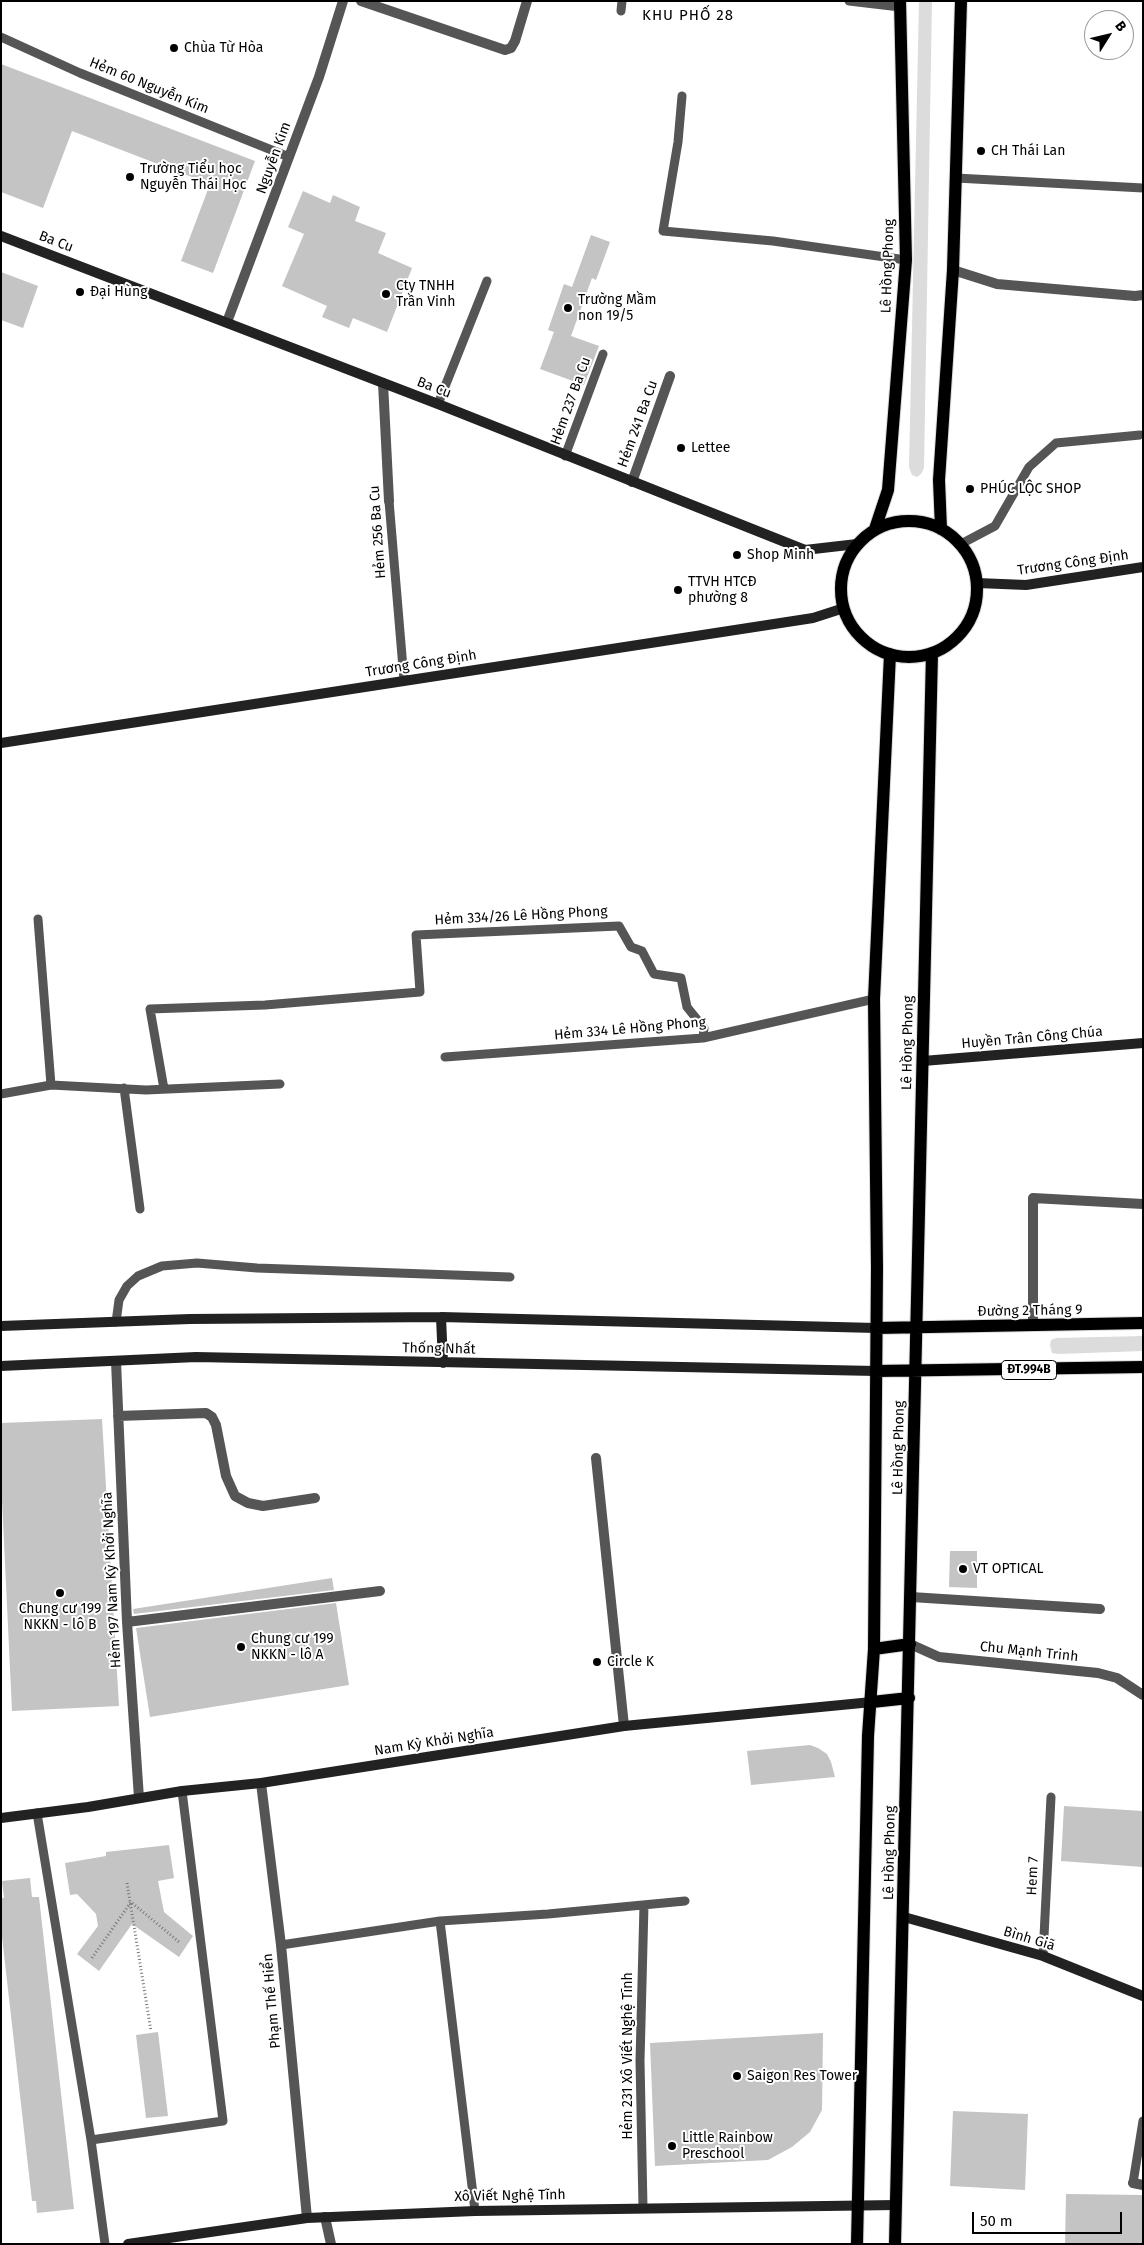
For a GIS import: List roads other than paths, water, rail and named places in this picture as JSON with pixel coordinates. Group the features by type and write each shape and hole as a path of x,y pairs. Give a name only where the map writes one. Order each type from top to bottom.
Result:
{"main road":[{"path":"941,529 939,480 953,270 961,1"},
{"name":"Lê Hồng Phong","path":"875,529 888,490 906,260 900,4"},
{"name":"Ba Cu","path":"1,236 438,404 805,550 857,544"},
{"path":"896,521 919,522 941,529 959,544 971,562 977,583 975,606 966,626 952,642 932,653 910,658 890,654 869,644 853,628 844,608 841,586 845,563 857,544 875,529 896,521"},
{"name":"Trương Công Định","path":"977,583 1026,585 1143,567"},
{"name":"Trương Công Định","path":"1,743 813,618 844,608"},
{"name":"Lê Hồng Phong","path":"895,2244 932,653"},
{"name":"Lê Hồng Phong","path":"857,2244 868,1736 872,1702 874,1649 876,1328 874,998 890,654"},
{"name":"Huyền Trân Công Chúa","path":"923,1061 1143,1042"},
{"path":"1,1326 190,1319 441,1317 876,1328"},
{"path":"441,1317 443,1363"},
{"name":"Đường 2 Tháng 9","path":"876,1328 1143,1323"},
{"name":"Thống Nhất","path":"1,1366 196,1357 876,1371"},
{"name":"ĐT.994B","path":"916,1370 988,1371 1143,1367"},
{"path":"876,1371 916,1370"},
{"path":"874,1649 910,1644"},
{"path":"872,1702 909,1698"},
{"name":"Nam Kỳ Khởi Nghĩa","path":"1,1818 182,1790 261,1783 624,1726 872,1702"},
{"name":"Bình Giã","path":"904,1917 1044,1956 1143,1996"},
{"name":"Xô Viết Nghệ Tĩnh","path":"128,2244 307,2218 326,2217 475,2210 896,2205"}],"street":[{"name":"Nguyễn Kim","path":"227,322 289,157 343,1"},
{"path":"361,1 505,50 511,48 515,41 528,1"},
{"path":"953,270 997,284 1143,295"},
{"name":"Hẻm 241 Ba Cu","path":"632,482 670,376"},
{"name":"Hẻm 256 Ba Cu","path":"383,383 389,501"},
{"path":"1033,1326 1033,1198 1143,1204"},
{"name":"Hẻm 197 Nam Kỳ Khởi Nghĩa","path":"116,1361 128,1622 139,1798"},
{"path":"118,1416 198,1411 206,1413 212,1416 216,1425 226,1476 235,1496 248,1503 263,1506 315,1498"},
{"path":"596,1458 624,1726"},
{"path":"128,1622 380,1591"},
{"path":"911,1597 1100,1609"},
{"name":"Chu Mạnh Trinh","path":"910,1644 939,1656 1098,1673 1117,1678 1143,1695"},
{"name":"Phạm Thế Hiển","path":"261,1783 281,1945 307,2218"},
{"path":"326,2217 331,2244"}],"lane":[{"path":"621,11 622,1"},
{"path":"849,1 900,4"},
{"name":"Hẻm 60 Nguyễn Kim","path":"1,37 80,73 289,157"},
{"path":"682,96 678,142 663,231 774,241 906,260"},
{"path":"956,178 1143,188"},
{"path":"438,404 487,281"},
{"name":"Hẻm 237 Ba Cu","path":"565,456 602,354"},
{"path":"959,544 996,526 1028,467 1056,443 1140,434"},
{"name":"Hẻm 256 Ba Cu","path":"389,501 404,680"},
{"path":"38,919 51,1085"},
{"name":"Hẻm 334/26 Lê Hồng Phong","path":"164,1089 150,1009 265,1005 420,992 416,935 619,926 631,947 642,951 654,974 681,978 687,1007 704,1028 703,1038"},
{"name":"Hẻm 334 Lê Hồng Phong","path":"445,1057 703,1038 874,998"},
{"path":"1,1094 51,1085 164,1089 280,1084"},
{"path":"124,1088 140,1209"},
{"path":"116,1322 119,1300 127,1286 138,1276 162,1266 197,1263 257,1268 510,1277"},
{"path":"91,2140 223,2121 182,1790"},
{"name":"Hem 7","path":"1044,1956 1050,1797"},
{"path":"37,1813 91,2140 105,2244"},
{"path":"281,1945 440,1920 548,1914 685,1901"},
{"name":"Hẻm 231 Xô Viết Nghệ Tĩnh","path":"643,2207 640,2060 644,1904"},
{"path":"440,1920 475,2210"},
{"path":"1138,2184 1143,2121"}],"place":[{"name":"Chùa Từ Hòa","path":"174,48"},
{"name":"CH Thái Lan","path":"981,151"},
{"name":"Trường Tiểu học Nguyễn Thái Học","path":"130,177"},
{"name":"Đại Hùng","path":"80,292"},
{"name":"Cty TNHH Trần Vinh","path":"386,294"},
{"name":"Trường Mầm non 19/5","path":"568,308"},
{"name":"Lettee","path":"681,448"},
{"name":"PHÚC LỘC SHOP","path":"970,489"},
{"name":"Shop Minh","path":"737,555"},
{"name":"TTVH HTCĐ phường 8","path":"678,590"},
{"name":"VT OPTICAL","path":"963,1569"},
{"name":"Chung cư 199 NKKN - lô B","path":"60,1593"},
{"name":"Chung cư 199 NKKN - lô A","path":"241,1647"},
{"name":"Circle K","path":"597,1662"},
{"name":"Saigon Res Tower","path":"737,2076"},
{"name":"Little Rainbow Preschool","path":"672,2146"}],"district":[{"name":"KHU PHỐ 28","path":"688,16"}]}
